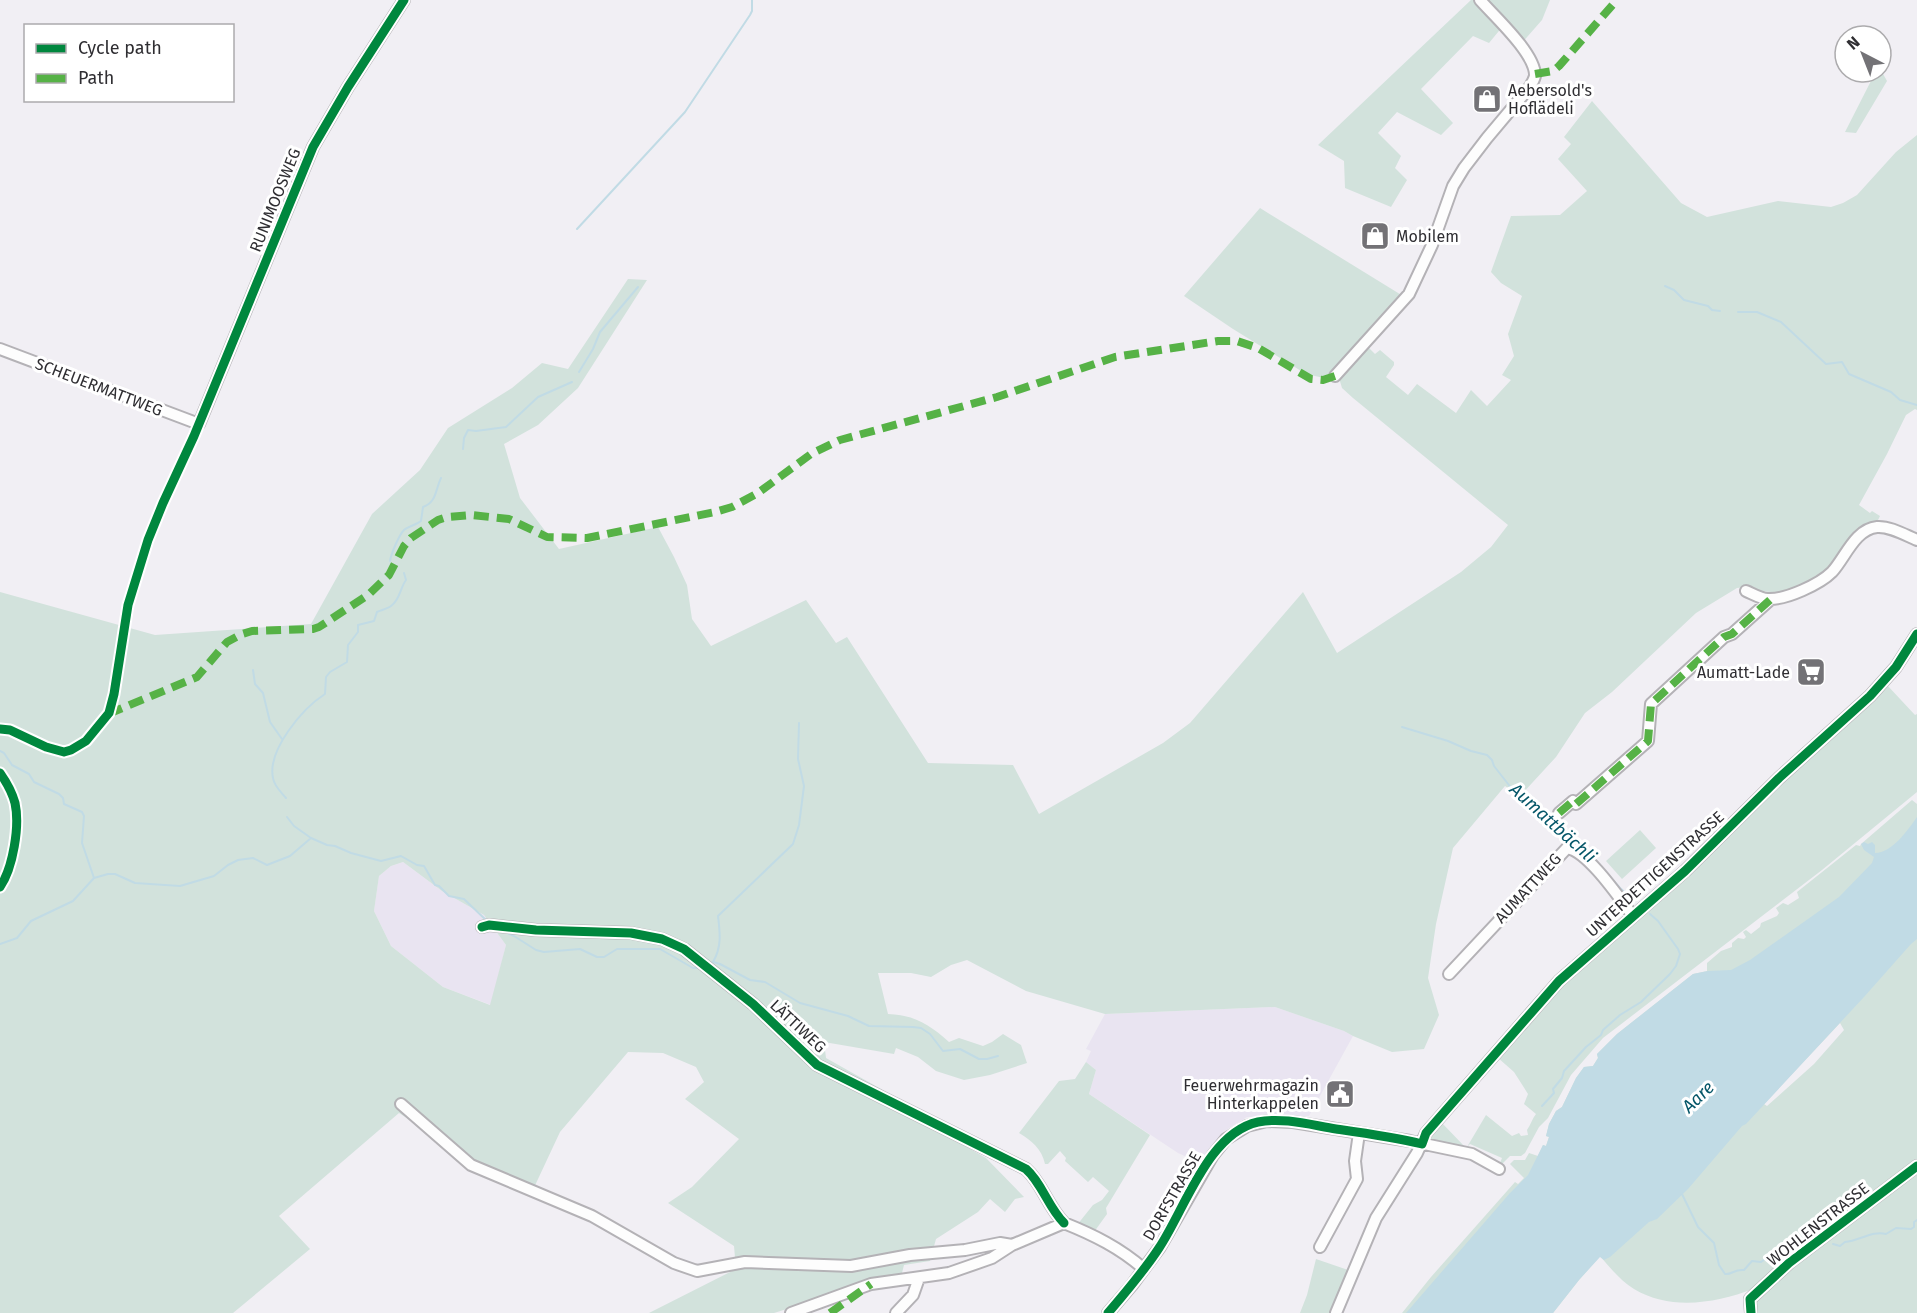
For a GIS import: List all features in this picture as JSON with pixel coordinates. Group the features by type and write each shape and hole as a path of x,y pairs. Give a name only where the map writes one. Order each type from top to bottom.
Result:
{"street":[{"name":"RUNIMOOSWEG","path":"199,424 313,147 333,111 404,0"},
{"path":"1335,376 1409,294 1432,245 1453,186 1464,168 1534,79 1532,64 1522,48 1480,0"},
{"name":"SCHEUERMATTWEG","path":"0,349 199,424"},
{"path":"1746,591 1770,600 1787,596 1823,579 1833,571 1859,537 1872,528 1891,529 1917,540"},
{"path":"1560,813 1573,801 1576,804 1648,741 1652,704 1724,638 1732,634 1770,600"},
{"name":"UNTERDETTIGENSTRASSE","path":"1336,1313 1376,1218 1422,1144 1426,1133 1548,993 1578,963 1685,871 1779,778 1882,684 1917,634"},
{"name":"AUMATTWEG","path":"1449,974 1567,848 1575,851 1600,874 1633,916"},
{"name":"LÄTTIWEG","path":"482,927 646,935 672,942 753,1004 817,1065 1026,1169 1034,1176 1053,1212 1064,1223"},
{"path":"401,1104 471,1165 592,1216 674,1263 697,1271 745,1262 851,1266 910,1255 965,1250 1000,1243 1012,1245"},
{"name":"DORFSTRASSE","path":"1108,1313 1160,1247 1206,1165 1220,1146 1232,1134 1247,1126 1258,1122 1277,1121 1359,1133 1472,1154 1499,1169"},
{"path":"1320,1247 1357,1179 1354,1161 1359,1133"},
{"name":"WOHLENSTRASSE","path":"1751,1313 1750,1299 1783,1268 1917,1166"},
{"path":"791,1313 872,1284 949,1273 974,1265 992,1258 1012,1245 1064,1223 1113,1245 1144,1269"},
{"path":"896,1313 913,1295 919,1278"}],"shaded area":[{"path":"1471,0 1550,0 1542,20 1520,45 1503,26 1489,43 1473,36 1421,89 1453,123 1441,135 1397,112 1378,133 1401,156 1395,168 1407,180 1391,207 1345,188 1344,161 1318,145"},
{"path":"1869,84 1885,84 1856,133 1845,132"},
{"path":"1592,101 1681,203 1707,217 1778,201 1831,207 1843,203 1857,195 1896,152 1917,135 1917,410 1906,415 1859,505 1870,513 1872,511 1880,516 1877,522 1822,578 1780,593 1751,590 1746,587 1737,588 1696,613 1612,692 1585,713 1556,757 1520,796 1505,786 1453,848 1436,924 1428,978 1439,1015 1424,1049 1392,1052 1344,1031 1275,1007 1105,1014 1026,991 967,960 951,965 931,977 911,973 878,973 888,1014 906,1016 921,1022 949,1042 959,1038 983,1046 1003,1034 1021,1045 1027,1063 990,1075 964,1080 936,1071 918,1057 896,1048 894,1054 824,1042 826,1058 881,1089 923,1122 986,1158 1024,1197 1015,1199 1005,1212 990,1199 978,1212 936,1239 930,1261 904,1265 902,1273 774,1313 649,1313 736,1269 734,1246 668,1203 692,1187 739,1139 685,1099 704,1082 696,1067 663,1053 628,1052 560,1132 531,1194 466,1157 399,1113 279,1216 310,1249 233,1313 0,1313 0,592 155,635 311,624 372,514 420,470 448,428 512,388 542,363 568,369 628,279 647,280 578,388 538,425 504,444 520,498 559,549 658,527 687,585 692,619 711,646 806,600 836,643 847,637 928,763 1013,765 1039,814 1163,743 1190,723 1303,592 1337,653 1461,572 1491,547 1508,525 1353,398 1342,388 1339,378 1368,347 1375,354 1380,350 1394,362 1386,377 1408,395 1417,384 1456,413 1471,390 1487,406 1511,380 1502,375 1514,356 1508,334 1522,296 1501,283 1491,272 1511,216 1560,215 1587,191 1558,159 1571,144 1564,137","holes":["403,862 442,891 484,915 506,945 490,1005 443,987 391,946 374,911 379,876 391,866"]},
{"path":"1260,208 1403,296 1330,376 1324,378 1306,374 1184,296"},
{"path":"1887,685 1915,715 1917,714 1917,792 1822,870 1603,1038 1571,1075 1548,1118 1539,1127 1525,1153 1521,1156 1510,1156 1500,1163 1502,1158 1470,1144 1467,1147 1486,1115 1512,1136 1519,1133 1521,1136 1528,1135 1527,1130 1536,1114 1524,1104 1528,1094 1514,1072 1497,1057 1561,985"},
{"path":"1912,800 1917,804 1917,1313 1756,1313 1753,1289 1709,1301 1663,1300 1648,1296 1629,1286 1600,1256 1553,1313 1402,1313 1515,1182 1518,1184 1524,1178 1510,1164 1514,1160 1525,1160 1529,1153 1538,1156 1543,1145 1546,1146 1549,1124 1556,1111 1562,1107 1584,1067 1593,1066 1598,1058 1597,1054 1617,1034 1693,974 1707,971 1707,963 1721,951 1732,947 1732,943 1738,938 1746,937 1743,932 1746,930 1751,934 1760,927 1761,923 1777,916 1779,913 1776,908 1783,903 1788,905 1799,898 1797,892 1856,845 1861,844","holes":["1840,1023 1844,1030 1814,1064 1767,1106 1764,1104"]},
{"path":"1640,830 1656,848 1622,879 1606,861"},
{"path":"403,862 442,891 484,915 506,945 491,1005 443,987 391,946 374,911 379,876 391,866"},
{"path":"1275,1007 1353,1036 1309,1116 1247,1117 1223,1132 1202,1164 1178,1153 1089,1094 1096,1070 1086,1062 1091,1051 1086,1049 1105,1014"},
{"path":"1086,1062 1096,1070 1089,1094 1150,1135 1106,1208 1107,1214 1094,1232 1077,1225 1093,1205 1102,1200 1109,1191 1093,1177 1088,1182 1065,1161 1066,1158 1060,1151 1048,1164 1045,1164 1035,1146 1019,1133 1059,1081 1075,1079"},
{"path":"1441,1122 1466,1148 1432,1142 1430,1135"},
{"path":"1316,1259 1351,1271 1334,1313 1300,1313"}],"water":[{"name":"Aare","path":"1917,817 1917,939 1742,1126 1688,1189 1657,1219 1649,1222 1610,1257 1604,1260 1600,1257 1553,1313 1406,1313 1528,1175 1543,1145 1546,1146 1549,1124 1556,1111 1562,1107 1576,1078 1584,1067 1593,1066 1598,1058 1597,1054 1617,1034 1693,974 1731,970 1750,960 1839,897 1872,863 1874,857 1864,850 1861,844 1872,842 1875,845 1875,853 1881,852 1899,840"}],"waterway":[{"path":"577,229 685,112 750,15 752,0"},
{"path":"1665,286 1674,290 1684,300 1720,311"},
{"path":"579,372 600,332 638,287"},
{"path":"1738,312 1757,312 1781,322 1826,364 1842,362 1849,374 1891,392 1900,400 1917,405"},
{"path":"463,449 464,438 468,430 506,427 538,397 572,382"},
{"path":"390,561 402,532 421,521 423,507 433,499 441,478"},
{"path":"286,798 276,786 273,778 273,767 281,743 297,719 325,694 326,677 330,672 347,662 348,645 358,632 358,625 374,621 377,612 396,601 406,580 404,573"},
{"path":"253,670 255,684 263,693 270,722 282,739"},
{"path":"713,962 719,945 718,916 793,844 799,825 804,786 798,759 799,723"},
{"name":"Aumattbächli","path":"1402,727 1487,755 1512,789 1525,796 1586,853"},
{"path":"0,751 12,765 29,774 34,782 59,794 64,804 82,812 84,816 82,843 94,878 115,874 135,883 180,886 214,876 238,860 253,858 267,865 290,856 311,838"},
{"path":"287,817 294,826 311,838 327,845 381,861 401,856 417,865 424,866 435,885 449,896 464,899 488,922"},
{"name":"Aumattbächli","path":"1601,867 1634,901"},
{"path":"0,944 17,938 31,921 73,901 94,878"},
{"name":"Aumattbächli","path":"1542,1106 1554,1093 1553,1089 1562,1078 1564,1071 1586,1047 1620,1015 1641,1002 1676,966 1680,954 1678,949 1658,921 1650,914"},
{"path":"505,932 536,950 544,952 580,949 597,957 604,957 617,949 660,949 693,968 701,968"},
{"path":"709,964 713,962 720,964 750,980 765,982 800,1003 848,1016 869,1026 921,1028 930,1034 943,1051 960,1049 979,1059 998,1056"},
{"path":"1681,1192 1698,1227 1714,1243 1719,1265 1725,1274 1744,1270 1752,1261 1761,1262 1815,1234"},
{"path":"1833,1244 1840,1246 1845,1242 1871,1235 1886,1234 1896,1228 1911,1229 1917,1220"}],"marked path":[{"path":"1535,74 1553,71 1559,66 1617,0"},
{"path":"108,714 197,677 227,642 242,634 252,631 319,627 368,595 389,575 404,546 411,538 438,520 447,517 471,515 509,519 547,537 587,538 715,512 732,507 758,493 811,454 840,440 997,397 1115,357 1218,341 1237,341 1258,348 1311,379 1323,380 1335,376"},
{"path":"1559,813 1573,801 1576,804 1648,741 1651,704 1724,637 1732,634 1770,600"},
{"path":"830,1313 871,1284"}],"cycle path":[{"path":"0,729 10,730 46,747 64,752 86,741 109,713 128,605 148,540 163,503 194,436 313,147 348,87 404,0"},
{"path":"1108,1313 1159,1248 1212,1156 1240,1129 1258,1122 1287,1121 1422,1144 1426,1133 1559,981 1685,871 1779,778 1870,696 1896,667 1917,634"},
{"path":"0,773 14,799 17,823 12,858 0,887"},
{"path":"482,927 489,925 536,930 631,933 662,939 684,949 753,1004 817,1065 1026,1169 1064,1223"},
{"path":"1751,1313 1750,1299 1789,1263 1917,1166"}],"place":[{"name":"Aebersold's Hoflädeli","path":"1487,99"},
{"name":"Mobilem","path":"1375,236"},
{"name":"Aumatt-Lade","path":"1811,672"},
{"name":"Feuerwehrmagazin Hinterkappelen","path":"1340,1094"}]}
